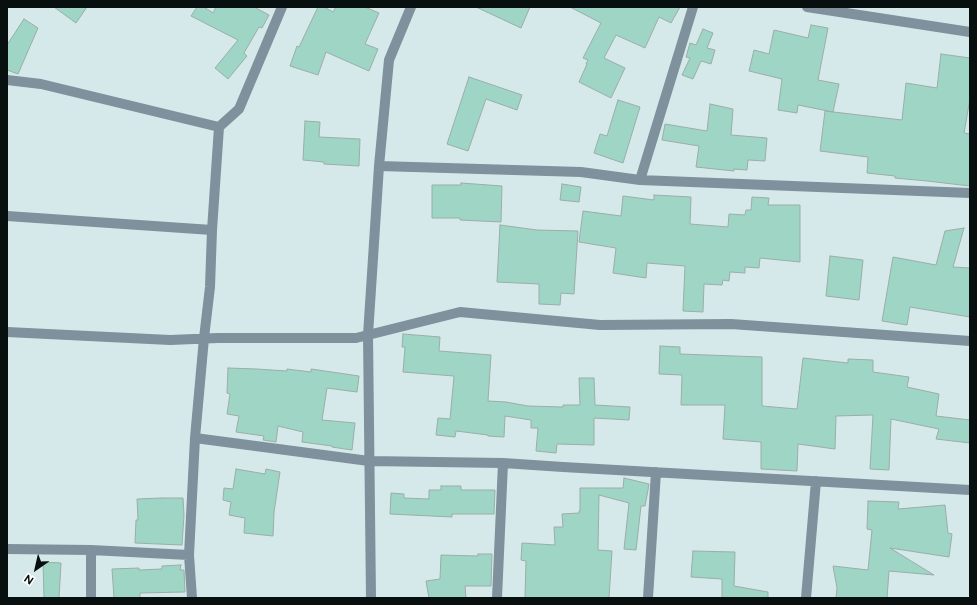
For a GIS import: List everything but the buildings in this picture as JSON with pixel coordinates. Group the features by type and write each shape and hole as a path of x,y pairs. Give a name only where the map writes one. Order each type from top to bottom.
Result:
{"street":[{"path":"192,598 189,555 195,438 210,287 212,230 219,127 239,109 282,7"},
{"path":"371,598 368,335 378,166 389,60 411,7"},
{"path":"640,180 693,7"},
{"path":"807,7 970,32"},
{"path":"7,80 41,84 219,127"},
{"path":"378,166 581,172 640,180 970,193"},
{"path":"7,216 212,230"},
{"path":"7,332 170,340 204,338 356,338 460,312 600,325 731,324 970,341"},
{"path":"195,438 369,461 503,463 970,490"},
{"path":"497,598 503,463"},
{"path":"648,598 656,472"},
{"path":"806,598 816,481"},
{"path":"7,549 90,550 189,555"},
{"path":"90,550 91,598"}]}
